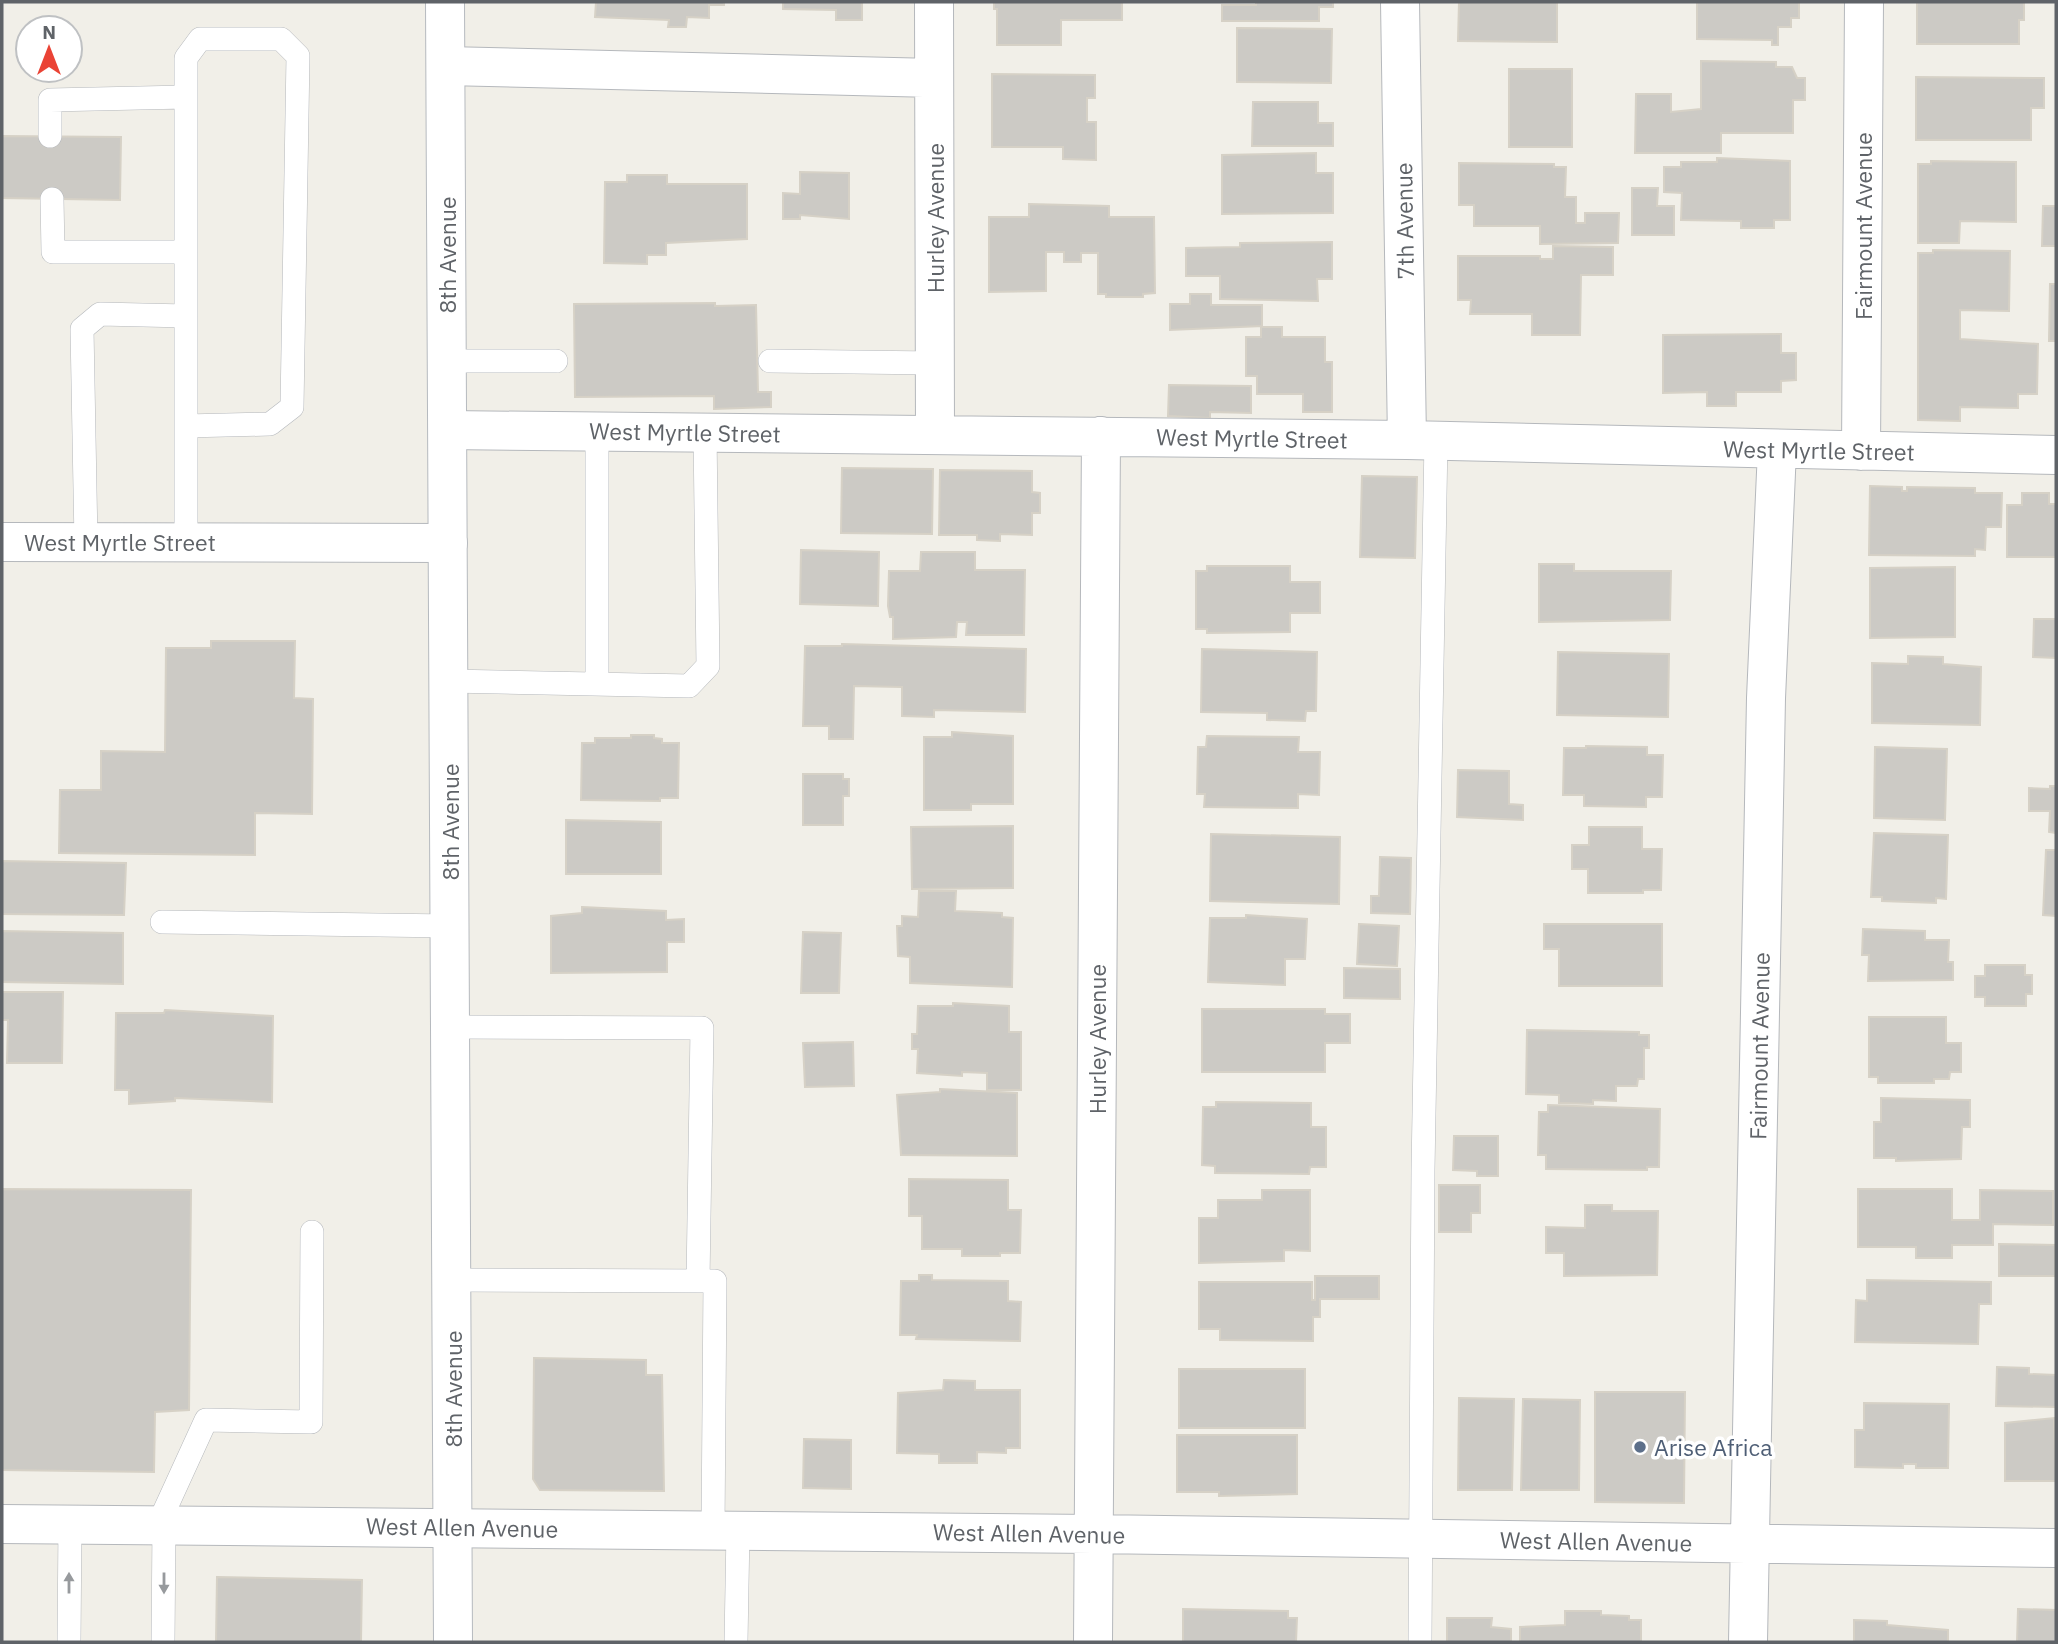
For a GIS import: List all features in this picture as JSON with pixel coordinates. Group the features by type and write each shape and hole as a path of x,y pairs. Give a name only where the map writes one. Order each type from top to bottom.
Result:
{"street":[{"name":"8th Avenue","path":"445,2 453,1642"},
{"name":"Hurley Avenue","path":"934,2 935,435"},
{"name":"7th Avenue","path":"1400,2 1422,440"},
{"name":"Fairmount Avenue","path":"1861,451 1864,2"},
{"path":"446,66 934,78"},
{"name":"West Myrtle Street","path":"448,430 1422,440 2056,455"},
{"name":"Hurley Avenue","path":"1093,1642 1101,436"},
{"name":"Fairmount Avenue","path":"1748,1642 1766,698 1777,450"},
{"name":"West Myrtle Street","path":"2,542 448,543"},
{"name":"West Allen Avenue","path":"2,1524 1093,1534 2056,1548"}],"lane":[{"path":"186,426 270,424 292,407 298,56 281,39 200,39 186,58 185,97 186,542"},
{"path":"50,136 50,100 185,97"},
{"path":"52,199 53,251 186,252"},
{"path":"86,542 82,329 100,314 186,316"},
{"path":"447,361 556,361"},
{"path":"770,361 935,363"},
{"path":"597,432 597,684"},
{"path":"449,681 689,686 708,666 705,432"},
{"path":"1420,1642 1423,1143 1422,440"},
{"path":"162,922 450,926"},
{"path":"451,1027 702,1028 698,1281"},
{"path":"163,1642 161,1525 206,1420 311,1422 312,1233"},
{"path":"452,1280 715,1281 726,1530 736,1642"},
{"path":"69,1642 70,1524"}],"building":[{"path":"596,2 724,2 724,5 709,5 709,18 687,17 686,27 668,27 669,20 595,17"},
{"path":"783,2 862,2 862,20 836,20 836,10 783,9"},
{"path":"994,2 1122,2 1122,20 1061,20 1061,45 997,45 997,9 994,9"},
{"path":"1256,2 1333,2 1333,7 1319,7 1319,21 1222,21 1222,5 1256,5"},
{"path":"1459,2 1557,2 1557,42 1458,41"},
{"path":"1697,2 1799,2 1799,18 1791,18 1791,27 1778,27 1778,45 1772,45 1772,40 1697,39"},
{"path":"1917,2 2024,2 2024,20 2019,20 2019,44 1917,44"},
{"path":"1237,28 1332,29 1331,83 1237,82"},
{"path":"1701,61 1776,62 1776,67 1792,67 1797,78 1805,78 1805,100 1793,100 1793,133 1721,133 1721,153 1635,153 1636,94 1671,94 1671,112 1701,109"},
{"path":"1509,69 1572,69 1572,147 1509,147"},
{"path":"992,74 1095,75 1095,98 1087,98 1087,122 1096,122 1096,160 1063,159 1063,147 992,147"},
{"path":"1916,77 2044,78 2044,108 2031,108 2031,140 1916,140"},
{"path":"1253,102 1318,102 1318,123 1333,123 1333,146 1252,146"},
{"path":"2,136 121,137 120,200 2,198"},
{"path":"1316,153 1316,173 1333,173 1333,213 1222,214 1222,155"},
{"path":"1717,158 1790,161 1790,220 1774,220 1774,228 1741,228 1741,221 1681,220 1682,193 1664,192 1664,167 1681,167 1681,162 1717,162"},
{"path":"1931,161 2016,162 2016,222 1960,221 1959,243 1918,243 1918,164 1931,164"},
{"path":"1459,163 1554,164 1554,167 1566,167 1565,197 1576,197 1576,223 1585,223 1585,213 1619,213 1618,243 1540,244 1540,226 1474,226 1474,205 1459,205"},
{"path":"800,172 849,173 849,219 800,215 800,219 783,219 783,193 800,194"},
{"path":"627,175 667,175 667,184 747,184 747,239 666,243 666,255 647,255 647,264 604,263 605,182 627,182"},
{"path":"1632,188 1658,188 1657,206 1674,206 1674,235 1632,235"},
{"path":"1029,204 1109,206 1109,217 1154,217 1155,293 1143,294 1143,297 1106,297 1106,294 1098,294 1098,253 1081,253 1081,262 1064,262 1064,252 1046,252 1046,291 989,292 989,217 1029,217"},
{"path":"2043,206 2056,206 2056,246 2042,246"},
{"path":"1332,242 1332,279 1317,279 1318,301 1220,299 1220,276 1186,276 1186,248 1240,247 1240,243"},
{"path":"1553,246 1613,247 1613,275 1581,275 1580,335 1532,335 1532,314 1470,314 1471,300 1458,300 1458,256 1540,256 1540,259 1553,259"},
{"path":"1933,250 2010,251 2009,311 1960,310 1960,339 2038,344 2037,394 2018,394 2018,408 1960,407 1960,421 1918,420 1918,253 1933,253"},
{"path":"2050,284 2056,284 2056,341 2049,341"},
{"path":"1190,294 1211,294 1211,305 1262,305 1262,326 1170,330 1170,304 1190,304"},
{"path":"715,303 715,306 756,305 758,392 771,392 771,407 714,409 714,396 575,397 574,304"},
{"path":"1261,327 1282,327 1282,337 1325,337 1325,362 1332,362 1332,412 1303,412 1303,394 1257,394 1257,376 1246,376 1246,337 1261,337"},
{"path":"1781,334 1781,353 1796,353 1796,380 1781,381 1781,392 1736,392 1736,406 1707,406 1707,392 1663,393 1663,335"},
{"path":"1169,385 1251,386 1251,413 1210,412 1210,418 1168,416"},
{"path":"842,468 933,469 932,534 841,533"},
{"path":"940,470 1032,471 1032,492 1040,493 1040,513 1032,513 1032,535 1000,534 1000,541 977,540 977,535 939,535"},
{"path":"1362,476 1417,477 1415,558 1360,557"},
{"path":"1870,486 1902,487 1902,491 1907,491 1907,487 1975,488 1975,493 2002,493 2001,527 1986,527 1985,550 1975,549 1975,556 1869,555"},
{"path":"2022,493 2049,493 2049,504 2056,504 2056,557 2007,557 2007,505 2022,505"},
{"path":"801,550 879,552 878,606 800,604"},
{"path":"921,552 975,552 975,570 1025,570 1024,635 966,635 967,622 957,622 956,637 893,639 893,617 890,617 888,606 889,571 920,571"},
{"path":"1539,564 1574,564 1574,571 1671,571 1670,620 1539,622"},
{"path":"1207,566 1290,566 1290,582 1320,582 1320,613 1290,613 1290,632 1207,633 1207,629 1196,629 1196,571 1207,571"},
{"path":"1955,567 1955,637 1870,638 1870,568"},
{"path":"2034,619 2056,619 2056,658 2033,657"},
{"path":"211,641 295,641 294,698 313,699 312,814 255,813 255,855 59,853 60,790 101,790 101,751 165,752 166,648 211,648"},
{"path":"842,644 1026,649 1025,712 934,710 934,717 902,716 902,687 854,686 853,739 829,739 829,726 803,726 805,646"},
{"path":"1202,649 1317,652 1316,711 1306,711 1305,721 1267,720 1267,713 1201,712"},
{"path":"1558,652 1669,654 1668,717 1557,715"},
{"path":"1908,656 1943,657 1943,664 1981,667 1980,725 1872,723 1872,663 1908,664"},
{"path":"952,732 1013,736 1013,804 971,804 971,810 924,810 924,737 952,737"},
{"path":"631,735 654,735 654,738 662,739 662,743 679,743 678,798 660,798 660,801 581,800 582,743 595,743 595,738 631,738"},
{"path":"1207,736 1299,737 1298,752 1320,752 1319,795 1298,794 1298,808 1204,807 1205,794 1197,794 1198,747 1206,747"},
{"path":"1647,747 1647,755 1663,755 1662,797 1646,797 1646,807 1584,806 1584,795 1563,795 1564,748"},
{"path":"1875,747 1947,749 1945,820 1874,818"},
{"path":"1458,770 1509,771 1509,804 1523,805 1523,820 1457,817"},
{"path":"803,774 843,774 843,779 849,779 849,796 843,796 843,825 803,825"},
{"path":"2050,786 2056,786 2056,833 2049,832 2050,811 2029,811 2029,788 2050,789"},
{"path":"566,820 661,822 661,874 566,874"},
{"path":"1013,826 1013,888 912,889 911,827"},
{"path":"1589,827 1642,827 1642,849 1662,849 1661,890 1643,890 1643,893 1588,893 1588,869 1572,869 1572,845 1589,845"},
{"path":"1874,833 1948,835 1946,899 1936,898 1936,903 1882,901 1882,897 1871,897"},
{"path":"1211,834 1340,837 1339,904 1210,901"},
{"path":"2046,850 2056,850 2056,916 2043,915"},
{"path":"1380,857 1411,858 1410,914 1371,913 1371,896 1379,896"},
{"path":"2,861 126,863 124,915 2,914"},
{"path":"919,891 956,891 955,911 1002,913 1002,917 1013,918 1012,987 910,983 910,957 898,956 897,926 902,926 902,916 918,917"},
{"path":"582,907 666,911 666,920 684,919 684,942 667,942 667,972 551,973 551,916 582,913"},
{"path":"1246,915 1307,919 1305,959 1285,959 1285,985 1208,982 1210,918 1246,918"},
{"path":"1359,924 1399,926 1397,966 1357,964"},
{"path":"1544,924 1662,924 1662,986 1559,986 1559,949 1544,949"},
{"path":"1863,929 1925,931 1925,940 1949,940 1948,962 1953,962 1953,980 1868,981 1869,955 1862,955"},
{"path":"2,931 123,933 123,984 2,982"},
{"path":"803,932 841,933 839,993 801,993"},
{"path":"1985,965 2025,965 2025,975 2032,975 2032,994 2026,994 2026,1006 1985,1006 1985,997 1975,997 1975,976 1985,976"},
{"path":"1344,968 1400,969 1400,999 1344,998"},
{"path":"2,992 63,992 62,1063 7,1063 8,1020 2,1020"},
{"path":"953,1003 1009,1006 1009,1032 1021,1032 1021,1090 987,1090 987,1073 962,1072 962,1076 917,1073 918,1049 912,1049 912,1034 917,1034 918,1006 953,1006"},
{"path":"1202,1009 1325,1009 1325,1014 1350,1014 1350,1043 1325,1043 1325,1072 1202,1072"},
{"path":"165,1010 273,1016 272,1102 175,1098 175,1101 129,1104 129,1090 115,1090 116,1013 164,1013"},
{"path":"1869,1017 1946,1017 1946,1043 1961,1043 1961,1072 1950,1072 1949,1079 1934,1079 1934,1083 1878,1083 1878,1077 1869,1077"},
{"path":"1527,1030 1639,1032 1639,1035 1649,1035 1649,1048 1644,1048 1644,1079 1638,1079 1637,1086 1616,1086 1616,1101 1593,1100 1593,1104 1559,1103 1559,1095 1526,1094"},
{"path":"853,1042 854,1086 805,1087 803,1043"},
{"path":"940,1089 1017,1093 1017,1156 901,1155 897,1095 940,1092"},
{"path":"1881,1098 1970,1100 1970,1127 1962,1127 1961,1159 1896,1161 1896,1158 1874,1158 1874,1122 1881,1122"},
{"path":"1216,1102 1311,1103 1311,1127 1326,1127 1326,1167 1310,1167 1309,1174 1215,1173 1215,1166 1202,1165 1203,1107 1216,1107"},
{"path":"1548,1105 1660,1109 1659,1167 1647,1167 1647,1170 1546,1169 1546,1155 1538,1155 1539,1112 1548,1112"},
{"path":"1454,1136 1498,1136 1498,1176 1477,1176 1477,1171 1453,1170"},
{"path":"909,1179 1008,1180 1008,1210 1021,1210 1020,1253 962,1256 962,1249 922,1249 922,1216 909,1216"},
{"path":"1439,1185 1480,1185 1480,1213 1471,1213 1471,1232 1439,1232"},
{"path":"2,1189 191,1190 189,1410 155,1412 154,1472 2,1470"},
{"path":"1858,1189 1952,1189 1952,1220 1980,1220 1980,1190 2053,1191 2053,1225 1993,1224 1993,1245 1952,1245 1952,1258 1916,1258 1916,1247 1858,1247"},
{"path":"1262,1190 1310,1190 1310,1251 1284,1250 1284,1261 1199,1263 1199,1218 1218,1218 1218,1200 1262,1200"},
{"path":"1585,1205 1612,1205 1612,1211 1658,1211 1657,1275 1564,1276 1564,1253 1546,1253 1546,1227 1585,1228"},
{"path":"1999,1244 2055,1245 2055,1276 1999,1276"},
{"path":"919,1275 932,1275 932,1280 1008,1281 1008,1301 1021,1302 1020,1341 916,1339 917,1335 900,1335 901,1281 919,1281"},
{"path":"1315,1276 1379,1276 1379,1299 1320,1299 1320,1317 1313,1317 1313,1341 1220,1340 1220,1329 1199,1329 1199,1282 1312,1282 1312,1300 1315,1300"},
{"path":"1867,1280 1991,1282 1991,1304 1979,1304 1978,1344 1855,1342 1856,1300 1867,1301"},
{"path":"534,1358 646,1360 646,1375 662,1375 664,1491 540,1490 533,1479"},
{"path":"1997,1367 2029,1368 2029,1374 2056,1375 2056,1407 1996,1406"},
{"path":"1179,1369 1305,1369 1305,1428 1179,1428"},
{"path":"944,1380 975,1381 975,1390 1020,1390 1020,1448 1006,1448 1006,1453 977,1452 977,1463 939,1463 939,1454 897,1453 898,1393 943,1390"},
{"name":"Arise Africa","path":"1595,1392 1685,1392 1684,1503 1595,1502"},
{"path":"1459,1398 1514,1399 1512,1490 1458,1490"},
{"path":"1523,1399 1580,1400 1579,1490 1521,1490"},
{"path":"1864,1403 1949,1404 1948,1468 1916,1468 1916,1464 1903,1464 1903,1468 1855,1467 1855,1430 1864,1430"},
{"path":"2054,1418 2056,1481 2005,1481 2005,1423"},
{"path":"1177,1435 1297,1435 1297,1494 1219,1496 1219,1492 1177,1492"},
{"path":"804,1439 851,1440 851,1489 803,1488"},
{"path":"217,1577 362,1580 361,1642 216,1642"},
{"path":"1183,1609 1288,1611 1288,1618 1297,1618 1296,1642 1183,1642"},
{"path":"2018,1609 2056,1610 2056,1642 2017,1642"},
{"path":"1565,1611 1601,1611 1601,1615 1629,1616 1629,1620 1641,1620 1641,1642 1520,1642 1520,1627 1565,1625"},
{"path":"1447,1618 1492,1618 1491,1627 1511,1629 1511,1642 1447,1642"},
{"path":"1854,1620 1887,1621 1887,1625 1948,1630 1948,1642 1854,1642"}],"place":[{"name":"Arise Africa","path":"1640,1447"}]}
